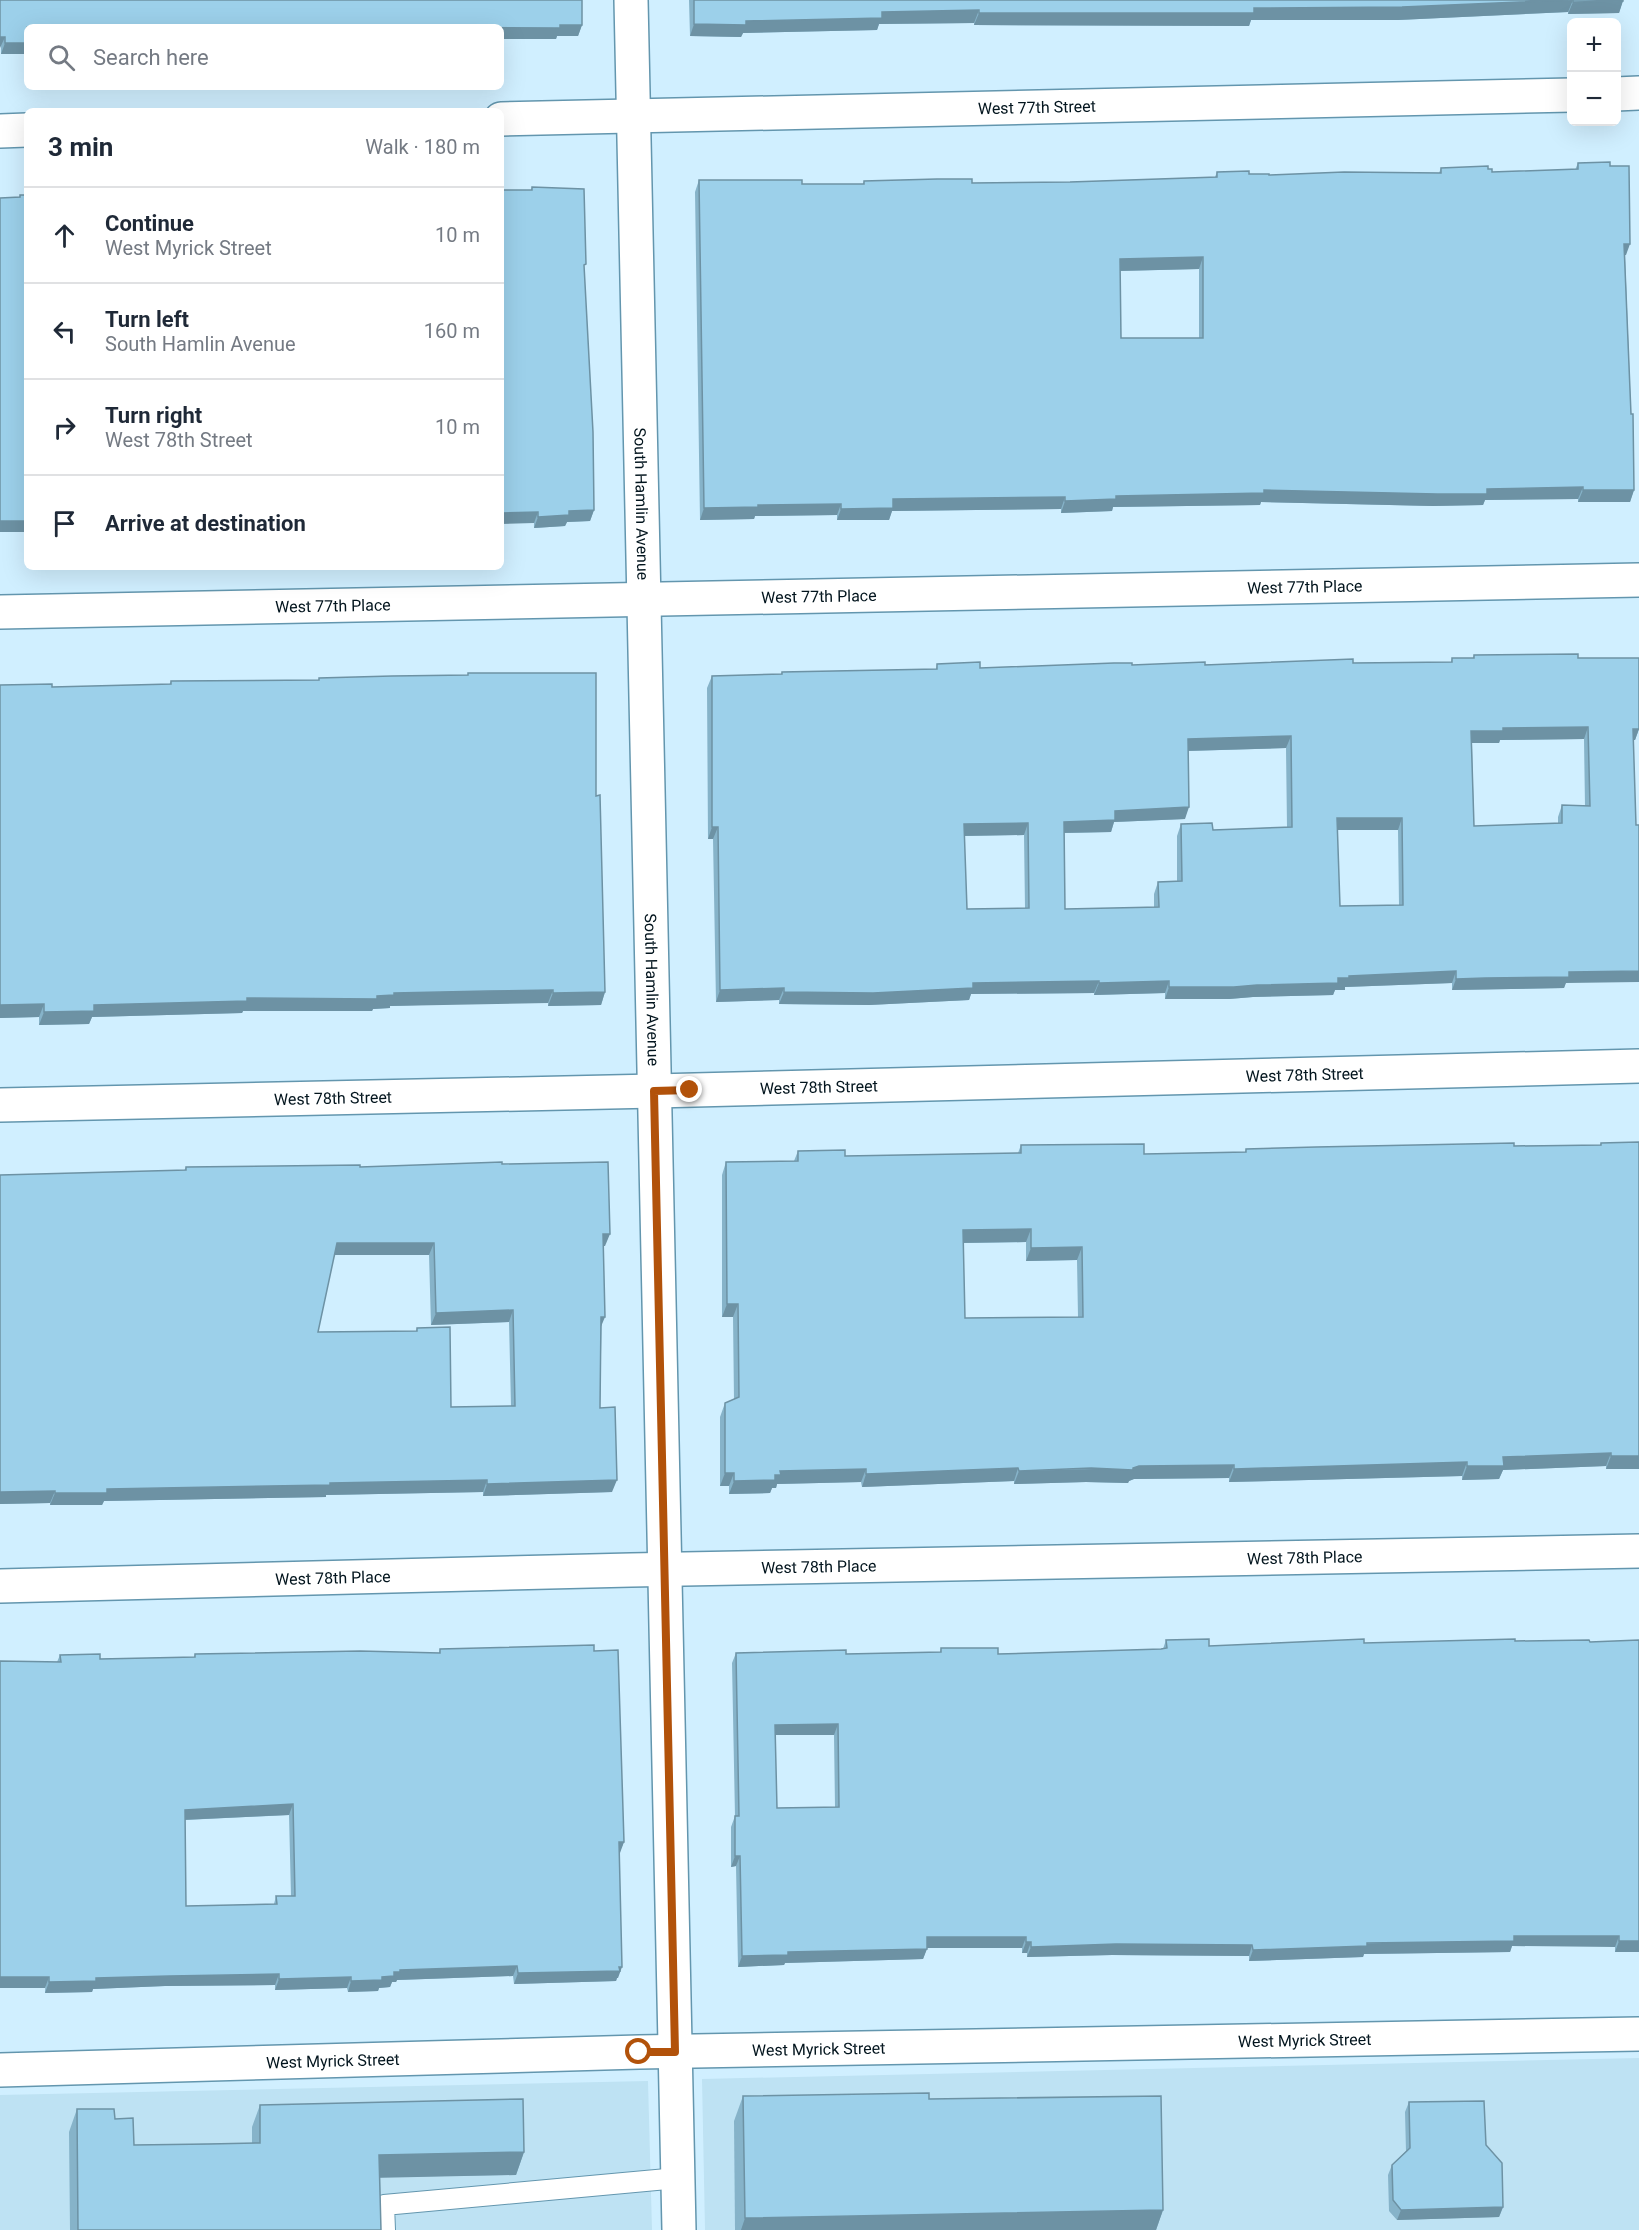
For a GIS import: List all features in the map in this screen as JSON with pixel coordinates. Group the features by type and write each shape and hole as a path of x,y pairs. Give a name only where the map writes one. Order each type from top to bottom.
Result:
{"street":[{"name":"South Hamlin Avenue","path":"631,0 679,2230"},
{"path":"1621,94 1639,93"},
{"name":"West 77th Street","path":"504,119 1567,95"},
{"path":"0,131 24,130"},
{"name":"West 77th Place","path":"0,612 1639,580"},
{"name":"West 78th Street","path":"0,1105 1639,1066"},
{"name":"West 78th Place","path":"0,1586 1639,1551"},
{"name":"West Myrick Street","path":"0,2070 675,2052 1639,2034"}],"lane":[{"path":"385,2230 384,2205 678,2178"}],"shaded area":[{"path":"1639,2058 1639,2230 705,2230 702,2079"},
{"path":"648,2081 652,2230 0,2230 0,2095"}],"building":[{"path":"0,0 582,0 582,25 560,25 560,28 504,28 504,24 24,24 24,43 5,43 5,37 0,37"},
{"path":"694,0 1568,0 1402,7 1254,8 1254,13 979,13 979,10 882,12 882,18 746,21 746,25 694,24"},
{"path":"1573,0 1623,0 1623,1 1573,2"},
{"path":"1610,162 1610,166 1629,166 1630,244 1624,244 1631,414 1633,414 1634,490 1583,490 1583,487 1487,489 1487,494 1437,494 1264,490 1264,493 1116,496 1116,499 1065,501 1065,497 893,499 893,508 841,509 841,504 704,508 699,180 802,180 802,184 864,184 864,181 937,179 972,179 972,183 1070,182 1217,177 1217,172 1249,171 1249,174 1269,175 1344,172 1441,173 1441,168 1488,166 1492,172 1578,169 1578,163","holes":["1203,257 1203,338 1121,338 1120,259"]},
{"path":"532,187 584,189 586,264 584,265 593,432 594,510 569,511 569,515 538,517 538,512 504,513 504,190 532,190"},
{"path":"24,195 24,521 0,521 0,198"},
{"path":"1578,654 1578,658 1639,658 1639,729 1633,729 1636,825 1639,825 1639,971 1569,972 1569,977 1456,979 1456,971 1349,976 1349,978 1338,978 1338,983 1234,987 1169,987 1169,981 1099,983 1099,981 973,983 973,988 873,993 784,992 784,988 720,990 718,827 712,827 712,676 782,674 782,672 937,669 937,664 980,662 980,668 1114,663 1132,663 1132,665 1205,662 1205,665 1353,659 1353,663 1452,662 1452,658 1474,658 1474,655","holes":["1588,727 1590,806 1562,805 1562,823 1474,826 1471,731 1503,731 1503,728","1291,736 1292,827 1213,830 1212,823 1181,824 1182,881 1158,882 1159,907 1065,909 1064,822 1115,820 1115,811 1189,807 1188,739","1337,818 1402,818 1403,905 1340,906","1028,823 1029,908 967,909 964,824"]},
{"path":"468,673 596,673 596,796 600,795 605,992 553,993 553,990 394,993 394,995 377,996 377,999 247,998 247,1001 94,1005 94,1011 44,1012 44,1004 0,1005 0,685 52,684 52,687 171,684 171,681 319,680 319,678 468,675"},
{"path":"1639,1142 1639,1456 1611,1456 1611,1453 1503,1457 1504,1466 1467,1466 1467,1462 1234,1469 1234,1465 1139,1466 1133,1470 1091,1468 1019,1471 1018,1468 866,1474 866,1469 780,1471 781,1475 775,1475 775,1480 734,1481 734,1473 725,1473 725,1403 739,1397 738,1304 727,1304 726,1162 798,1161 798,1151 845,1150 845,1156 1021,1153 1021,1145 1144,1144 1144,1154 1246,1152 1246,1149 1316,1147 1514,1143 1514,1146 1601,1145 1601,1143","holes":["1031,1229 1031,1248 1082,1247 1083,1317 965,1318 963,1230"]},
{"path":"502,1162 502,1164 608,1162 610,1234 603,1234 605,1317 601,1317 600,1408 615,1407 617,1480 487,1484 487,1480 330,1483 330,1485 107,1489 107,1493 0,1492 0,1175 186,1170 186,1167 360,1165 360,1167","holes":["337,1243 434,1243 436,1313 513,1310 515,1406 451,1407 450,1327 417,1328 417,1331 318,1332"]},
{"path":"1209,1639 1209,1646 1364,1639 1364,1643 1515,1639 1515,1641 1589,1640 1590,1642 1639,1640 1639,1941 1619,1941 1619,1936 1514,1936 1514,1941 1367,1943 1367,1946 1253,1950 1252,1945 1116,1944 1031,1947 1031,1942 1026,1942 1026,1937 927,1937 927,1949 788,1952 788,1955 742,1956 740,1856 735,1856 735,1816 739,1816 736,1653 846,1650 846,1654 941,1652 941,1648 998,1648 998,1654 1161,1649 1167,1648 1166,1640","holes":["838,1724 839,1807 777,1808 775,1725"]},
{"path":"594,1645 594,1651 618,1650 624,1842 619,1842 622,1967 619,1967 620,1971 518,1973 517,1966 400,1970 400,1972 394,1972 394,1976 382,1977 382,1980 351,1981 351,1977 279,1979 279,1974 96,1978 96,1981 49,1982 49,1977 0,1977 0,1661 61,1662 60,1655 100,1654 100,1659 195,1657 195,1654 360,1651 440,1653 440,1649","holes":["293,1804 295,1896 276,1896 277,1904 186,1906 185,1810"]},
{"path":"929,2093 929,2099 1161,2096 1163,2210 745,2218 743,2096"},
{"path":"523,2099 524,2152 379,2155 381,2230 78,2230 77,2109 114,2109 115,2119 133,2118 134,2145 260,2143 260,2105"},
{"path":"1484,2101 1486,2145 1502,2163 1503,2207 1401,2210 1393,2200 1392,2165 1410,2148 1409,2102"}],"route":[{"path":"639,2052 675,2052 654,1091 690,1090"}]}
